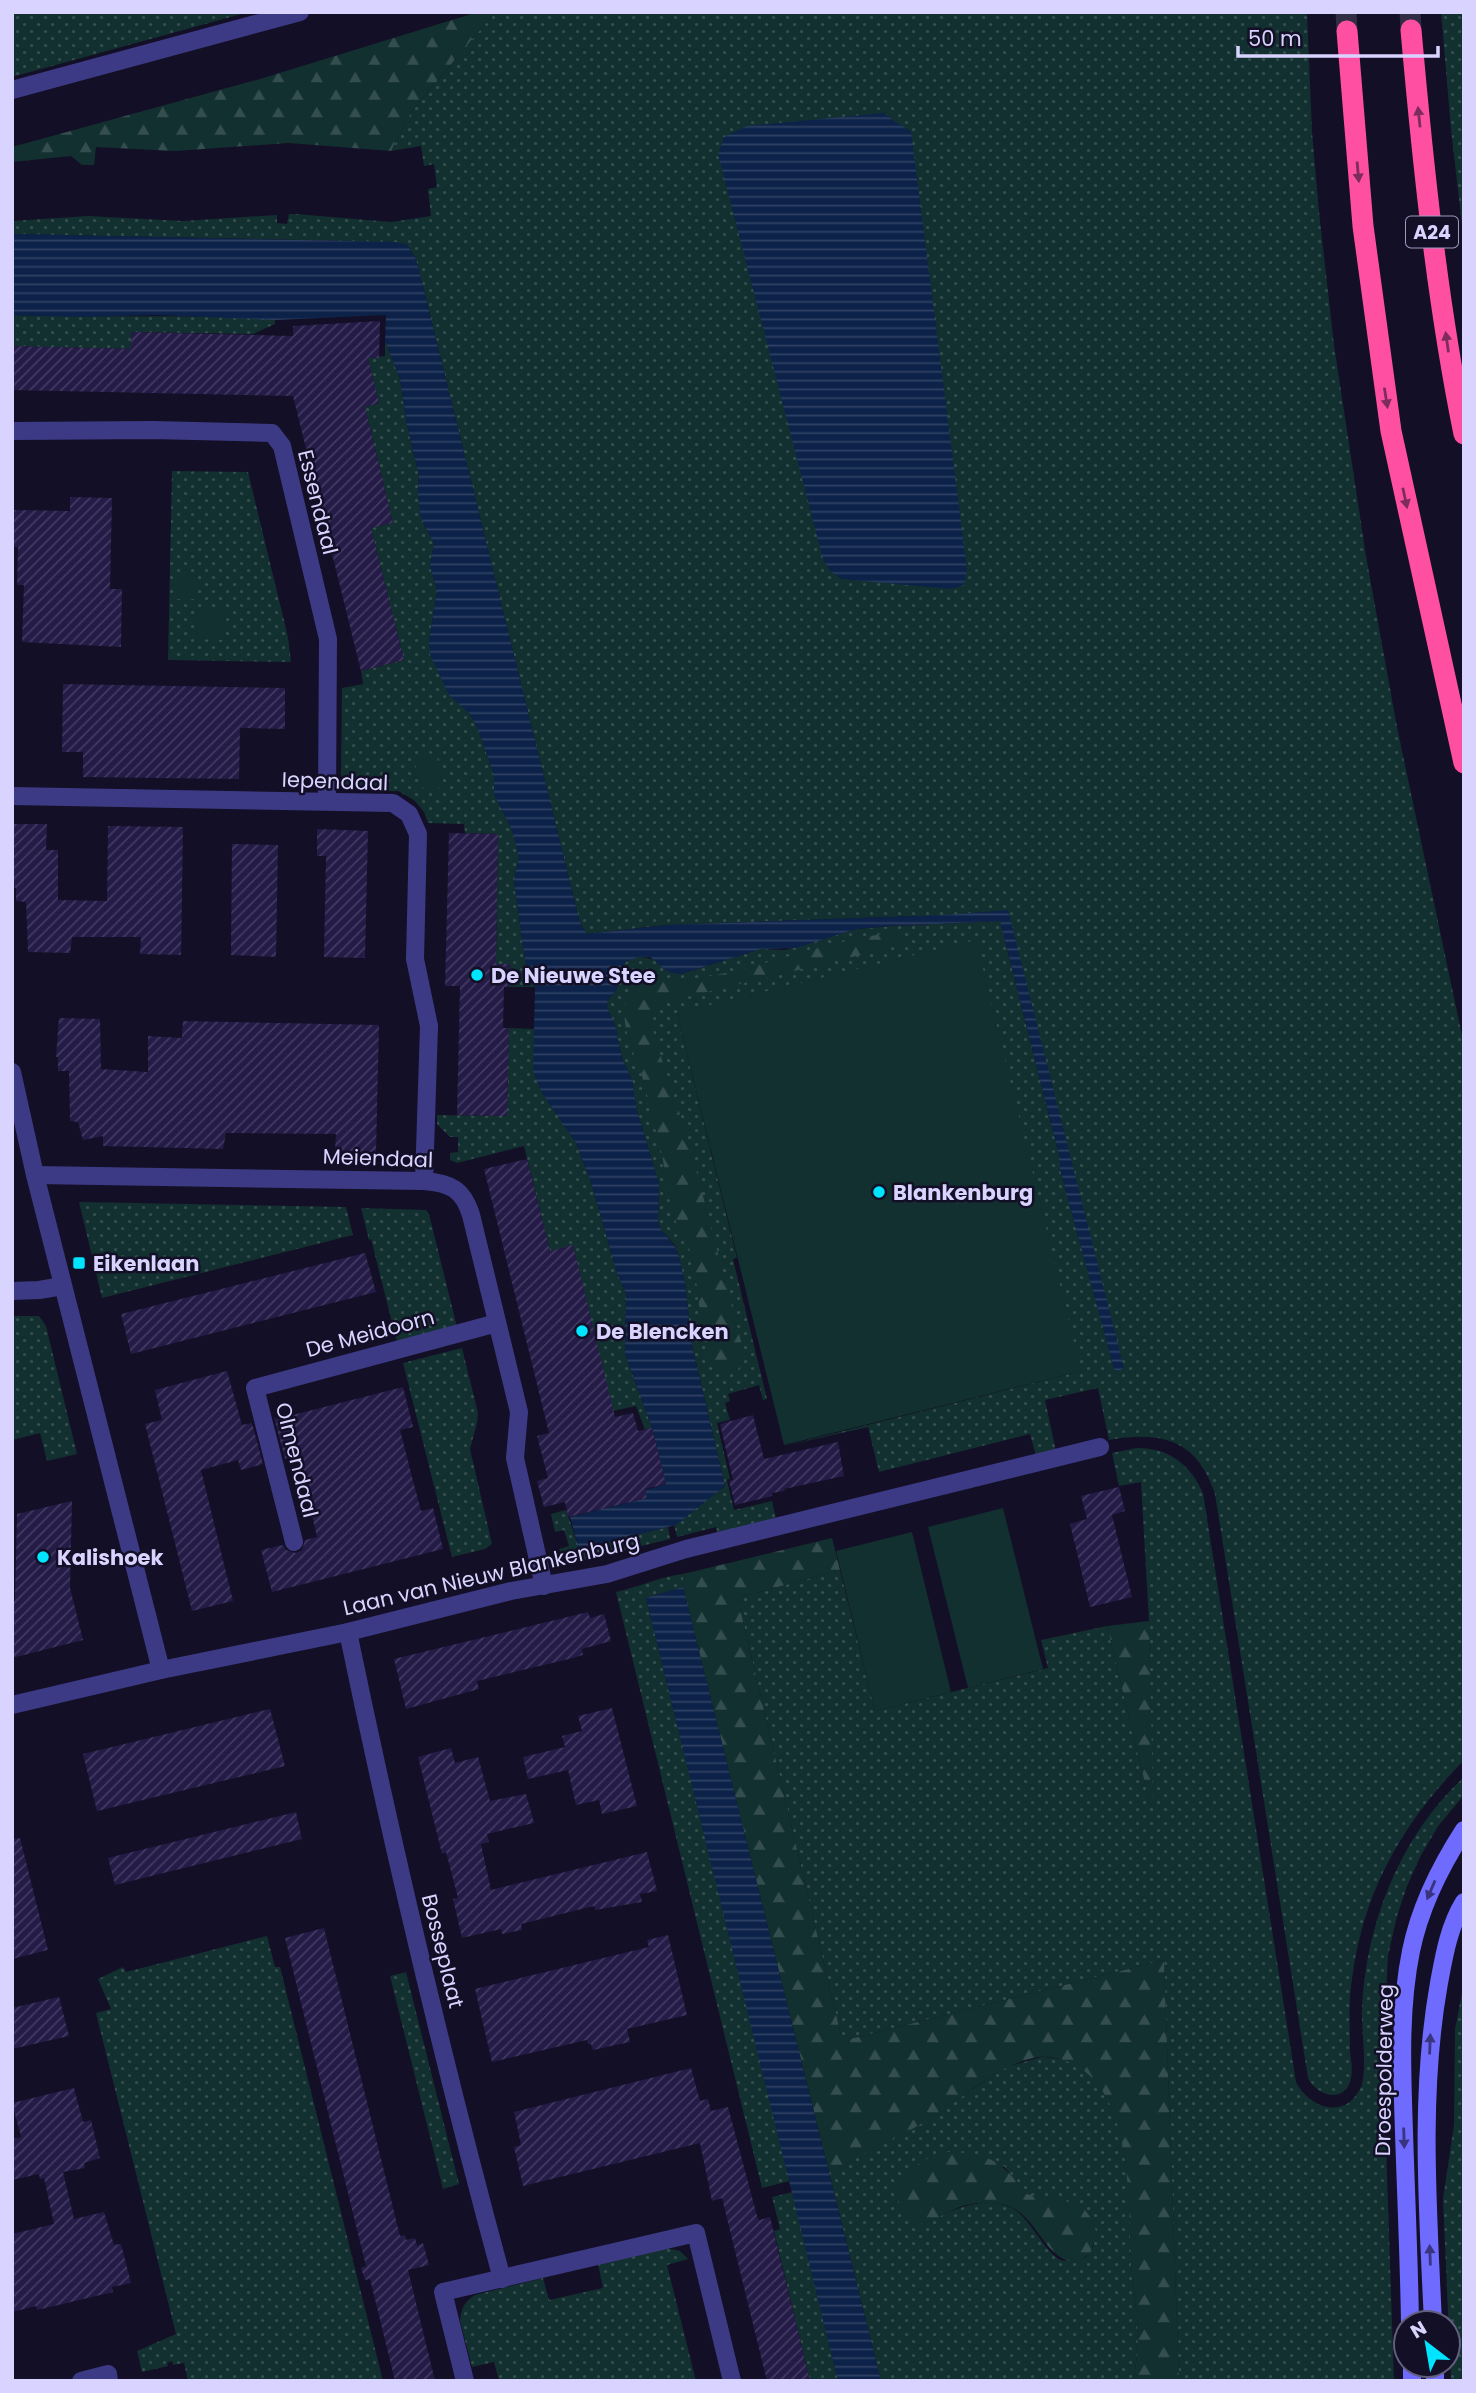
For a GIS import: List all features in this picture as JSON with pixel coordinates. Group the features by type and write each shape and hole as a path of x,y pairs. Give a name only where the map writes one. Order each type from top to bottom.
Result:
{"highway":[{"name":"A24","path":"1411,30 1436,267 1464,434"},
{"path":"1347,31 1363,226 1391,431 1464,762"}],"main road":[{"name":"Droespolderweg","path":"1410,2309 1402,2074 1405,1993 1411,1950 1430,1891 1448,1854 1464,1830"},
{"path":"1432,2309 1427,2161 1430,2032 1444,1953 1464,1902"}],"street":[{"path":"12,90 300,12"},
{"name":"Essendaal","path":"12,430 272,433 282,446 328,639 327,802"},
{"name":"Iependaal","path":"12,796 393,803 409,814 418,834 415,959 429,1026 425,1181"},
{"path":"12,1072 35,1175 161,1670"},
{"name":"Meiendaal","path":"35,1175 425,1181 445,1183 459,1192 466,1201 519,1412 514,1458 544,1586"},
{"path":"12,1291 63,1286"},
{"name":"De Meidoorn","path":"256,1388 497,1323"},
{"name":"Olmendaal","path":"256,1388 294,1542"},
{"name":"Laan van Nieuw Blankenburg","path":"12,1706 161,1670 348,1632 511,1591 607,1574 686,1549 1100,1447"},
{"name":"Bosseplaat","path":"348,1632 400,1870 502,2279"},
{"path":"465,2381 443,2292 696,2233 732,2381"},
{"path":"81,2381 108,2374 109,2381"}],"green space":[{"path":"12,12 249,12 12,77"},
{"path":"478,12 495,12 411,112 391,151 289,143 175,151 96,147 94,165 82,165 71,156 12,162 12,147 260,79"},
{"path":"495,12 1307,12 1312,132 1319,212 1334,345 1366,556 1397,727 1464,1045 1464,1760 1440,1786 1401,1840 1372,1898 1354,1963 1350,1998 1352,2075 1343,2092 1331,2095 1324,2093 1312,2085 1308,2078 1215,1494 1198,1461 1187,1450 1161,1439 1128,1437 1109,1440 1098,1388 1045,1400 1056,1451 1036,1456 1030,1434 879,1472 868,1427 784,1446 1081,1371 677,1013 737,1258 733,1259 767,1399 763,1400 759,1385 728,1394 730,1401 725,1403 730,1420 717,1423 730,1479 727,1480 734,1510 772,1501 776,1519 718,1535 716,1527 677,1537 674,1525 725,1486 692,1345 685,1283 679,1257 676,1247 660,1228 659,1183 637,1111 632,1080 622,1058 615,1025 607,1007 608,1000 617,989 621,966 628,960 643,957 681,974 761,949 785,950 856,929 1000,921 1060,1159 1060,1169 1114,1368 1122,1369 1008,911 666,925 587,934 580,923 418,266 407,245 394,242 12,234 12,221 88,216 183,221 277,215 277,223 287,224 289,214 391,222 431,216 428,189 437,187 434,164 424,166 421,146 391,151 411,112"},
{"path":"1441,12 1464,12 1464,243 1451,129"},
{"path":"12,315 275,319 275,324 253,334 131,332 131,349 12,346"},
{"path":"385,341 400,379 419,476 418,493 424,525 434,543 430,566 437,591 429,641 449,694 470,714 478,729 494,775 494,794 512,830 519,857 514,881 525,960 535,987 509,987 510,964 496,964 498,834 465,833 464,824 428,823 424,812 414,800 398,791 358,791 349,788 341,775 342,688 363,684 361,671 404,660 371,528 393,523 365,407 379,403 368,358 385,356"},
{"path":"172,471 248,472 288,637 291,662 168,660"},
{"path":"174,576 198,576 197,599 174,599"},
{"path":"196,610 225,611 224,640 196,639"},
{"path":"420,752 437,757 442,781 437,791 425,792 419,781 416,768"},
{"path":"900,932 906,938 898,946 674,1000 661,1006 655,1014 655,1039 688,1139 743,1349 743,1359 738,1370 723,1372 711,1359 706,1346 692,1259 673,1213 644,1083 626,1030 626,1002 635,990 650,983 719,974 848,940"},
{"name":"Blankenburg","path":"976,940 1081,1371 784,1445 677,1013"},
{"path":"509,1028 534,1029 534,1071 541,1091 576,1143 591,1182 617,1273 626,1294 625,1354 652,1428 645,1430 636,1406 613,1411 573,1246 550,1251 524,1146 457,1163 450,1160 450,1153 458,1152 458,1137 450,1137 437,1124 437,1115 507,1116"},
{"path":"79,1202 346,1207 353,1235 102,1298"},
{"path":"361,1208 426,1210 457,1327 397,1342"},
{"path":"12,1316 39,1316 46,1326 77,1454 47,1461 40,1433 12,1440"},
{"path":"462,1348 478,1413 470,1449 492,1544 485,1549 452,1557 403,1363"},
{"path":"1137,1448 1169,1455 1185,1466 1203,1493 1296,2082 1309,2098 1326,2107 1344,2105 1352,2100 1362,2084 1365,1979 1370,1946 1390,1884 1421,1826 1441,1800 1464,1777 1464,1795 1439,1825 1407,1886 1388,1956 1383,2056 1394,2381 1179,2381 1164,1960 850,2039 840,2031 738,1600 840,1570 875,1711 1048,1668 1041,1640 1107,1626 1152,1805 1149,1622 1141,1482 1119,1486 1112,1453"},
{"path":"1003,1508 1043,1669 968,1688 928,1527"},
{"path":"566,1510 579,1548 668,1527 670,1539 580,1561 569,1561 562,1556 559,1549 569,1546 564,1530 555,1532 551,1514"},
{"path":"912,1532 951,1692 875,1711 836,1551"},
{"path":"832,1538 840,1570 738,1600 840,2031 850,2039 1164,1960 1179,2381 1134,2381 1138,2328 1123,2149 1106,2096 1090,2076 1069,2062 1038,2057 1010,2066 924,2122 829,2172 683,1587 683,1574"},
{"path":"683,1574 683,1587 646,1598 790,2181 762,2188 616,1592"},
{"path":"1149,1621 1153,1805 1150,1804 1107,1626"},
{"path":"267,1936 275,1967 280,1967 383,2381 188,2381 184,2363 173,2365 172,2361 167,2363 168,2366 142,2372 137,2351 176,2334 96,2013 111,2009 98,1979 123,1967 126,1972"},
{"path":"406,1972 459,2184 443,2189 390,1976"},
{"path":"1464,1983 1464,2381 1451,2381 1462,2379 1462,2309 1448,2309 1443,2199 1454,2125 1455,2029"},
{"path":"1041,2057 1068,2061 1095,2080 1109,2101 1118,2126 1128,2181 1138,2328 1134,2381 881,2381 829,2172 935,2115 1003,2068","holes":["1004,2166 1026,2194 1034,2196 1094,2244 1088,2255 1068,2261 1058,2258 1019,2213 1001,2204 978,2203 966,2206 923,2224"]},
{"path":"943,2152 970,2154 991,2160 1009,2173 1026,2194 1081,2204 1097,2233 1090,2254 1075,2263 1056,2254 1022,2214 1007,2205 968,2205 925,2223 911,2220 902,2209 898,2197 902,2179 925,2160"},
{"path":"793,2192 838,2381 810,2381 774,2231 780,2229 772,2197"},
{"path":"666,2248 680,2251 688,2259 667,2265 696,2381 499,2381 494,2362 472,2367 460,2321 464,2305 475,2295 543,2278 549,2300 603,2288 598,2264"}],"water":[{"path":"884,113 911,131 967,570 964,585 951,589 841,579 830,571 823,559 718,154 724,137 747,126"},
{"path":"12,234 394,242 407,245 418,266 580,923 587,934 667,925 945,915 1008,910 1124,1368 1118,1371 1114,1369 1060,1169 1060,1159 1000,921 856,929 796,948 761,949 681,974 666,971 650,957 638,957 622,966 617,989 608,1000 607,1007 615,1025 622,1058 632,1080 637,1111 659,1183 660,1228 676,1248 679,1257 685,1283 692,1346 725,1486 676,1525 579,1549 570,1517 647,1498 645,1490 666,1484 652,1428 625,1354 626,1294 617,1273 591,1182 576,1143 541,1091 533,1071 535,987 525,960 514,881 519,857 512,830 494,794 494,775 478,729 470,714 449,695 430,655 429,641 437,591 430,566 434,543 420,514 419,476 400,379 385,341 386,315 275,320 157,315 12,315"},
{"path":"683,1587 881,2381 838,2381 646,1598"}],"building":[{"path":"380,321 379,358 368,358 379,403 365,407 393,523 371,528 404,660 361,671 293,396 12,390 12,346 131,349 131,332 293,336 293,326"},
{"path":"70,497 112,498 110,589 122,589 121,647 22,642 24,585 17,585 18,547 12,547 12,510 70,511"},
{"path":"63,684 285,688 285,729 240,728 239,779 83,777 83,752 62,752"},
{"path":"12,824 47,824 46,850 58,850 58,900 107,901 108,826 183,827 181,955 140,954 141,937 72,937 70,953 28,952 26,902 16,901 14,887"},
{"path":"317,829 368,831 365,958 324,957 326,856 317,856"},
{"name":"De Nieuwe Stee","path":"449,833 498,834 496,964 510,964 509,987 504,987 503,1028 509,1028 507,1116 457,1115 460,986 445,986"},
{"path":"232,844 278,845 276,957 231,955"},
{"path":"59,1018 100,1019 101,1069 148,1072 148,1036 182,1038 183,1021 379,1025 376,1152 335,1151 336,1134 226,1133 223,1149 103,1146 103,1136 83,1140 78,1122 70,1121 69,1071 58,1071 56,1057"},
{"path":"527,1159 550,1251 573,1245 615,1417 633,1413 638,1431 652,1428 666,1484 645,1489 647,1498 568,1517 565,1502 544,1507 537,1481 548,1478 537,1436 549,1433 484,1169"},
{"path":"365,1253 376,1292 131,1354 121,1314"},
{"path":"227,1371 242,1425 252,1423 263,1464 241,1470 238,1460 201,1470 233,1601 192,1611 145,1424 162,1420 155,1390"},
{"path":"403,1387 413,1427 400,1430 421,1511 433,1508 443,1549 272,1592 261,1550 283,1545 286,1550 296,1553 302,1550 305,1540 317,1537 298,1455 285,1459 274,1417 277,1419"},
{"path":"753,1415 764,1459 838,1442 844,1476 784,1489 785,1491 772,1493 772,1496 735,1505 729,1481 733,1480 720,1424"},
{"path":"1119,1487 1125,1511 1112,1515 1132,1597 1090,1607 1070,1524 1087,1519 1081,1496"},
{"name":"Kalishoek","path":"72,1501 70,1588 83,1640 12,1658 17,1514"},
{"path":"588,1612 590,1618 604,1614 611,1641 582,1649 583,1655 477,1681 479,1689 406,1709 394,1659"},
{"path":"612,1708 637,1806 602,1814 599,1800 576,1805 568,1770 528,1779 523,1757 565,1747 562,1736 582,1731 578,1716"},
{"path":"270,1709 285,1766 97,1811 83,1754"},
{"path":"451,1748 455,1763 478,1757 490,1801 526,1794 534,1823 487,1834 489,1842 481,1844 491,1890 647,1852 657,1891 640,1894 642,1902 595,1910 594,1906 521,1924 522,1930 502,1934 501,1929 462,1938 453,1899 458,1898 446,1852 442,1854 418,1757"},
{"path":"296,1812 302,1839 115,1885 108,1858"},
{"path":"20,1838 48,1950 12,1959 12,1839"},
{"path":"324,1928 400,2236 405,2235 406,2240 415,2238 417,2246 423,2243 429,2265 408,2270 435,2381 395,2381 370,2279 365,2280 361,2268 366,2266 285,1938"},
{"path":"668,1935 687,2015 627,2029 630,2042 593,2050 587,2040 492,2062 475,1989 649,1947 647,1940"},
{"path":"59,1997 69,2036 12,2049 12,2008"},
{"path":"691,2068 700,2101 708,2099 711,2111 728,2107 757,2216 759,2220 770,2217 810,2381 767,2381 722,2198 712,2201 700,2143 523,2186 514,2147 521,2145 514,2112"},
{"path":"74,2088 83,2122 91,2120 100,2158 84,2163 85,2168 63,2172 74,2219 104,2212 114,2245 121,2244 131,2283 112,2287 113,2292 37,2310 36,2306 12,2312 12,2234 54,2224 44,2178 40,2179 39,2174 12,2180 12,2139 21,2137 12,2103"}],"tunnel":[{"path":"1346,12 1347,31"},
{"path":"1410,12 1411,30"}],"place":[{"name":"De Nieuwe Stee","path":"477,975"},
{"name":"Blankenburg","path":"879,1192"},
{"name":"Eikenlaan","path":"79,1263"},
{"name":"De Blencken","path":"582,1331"},
{"name":"Kalishoek","path":"43,1557"}]}
